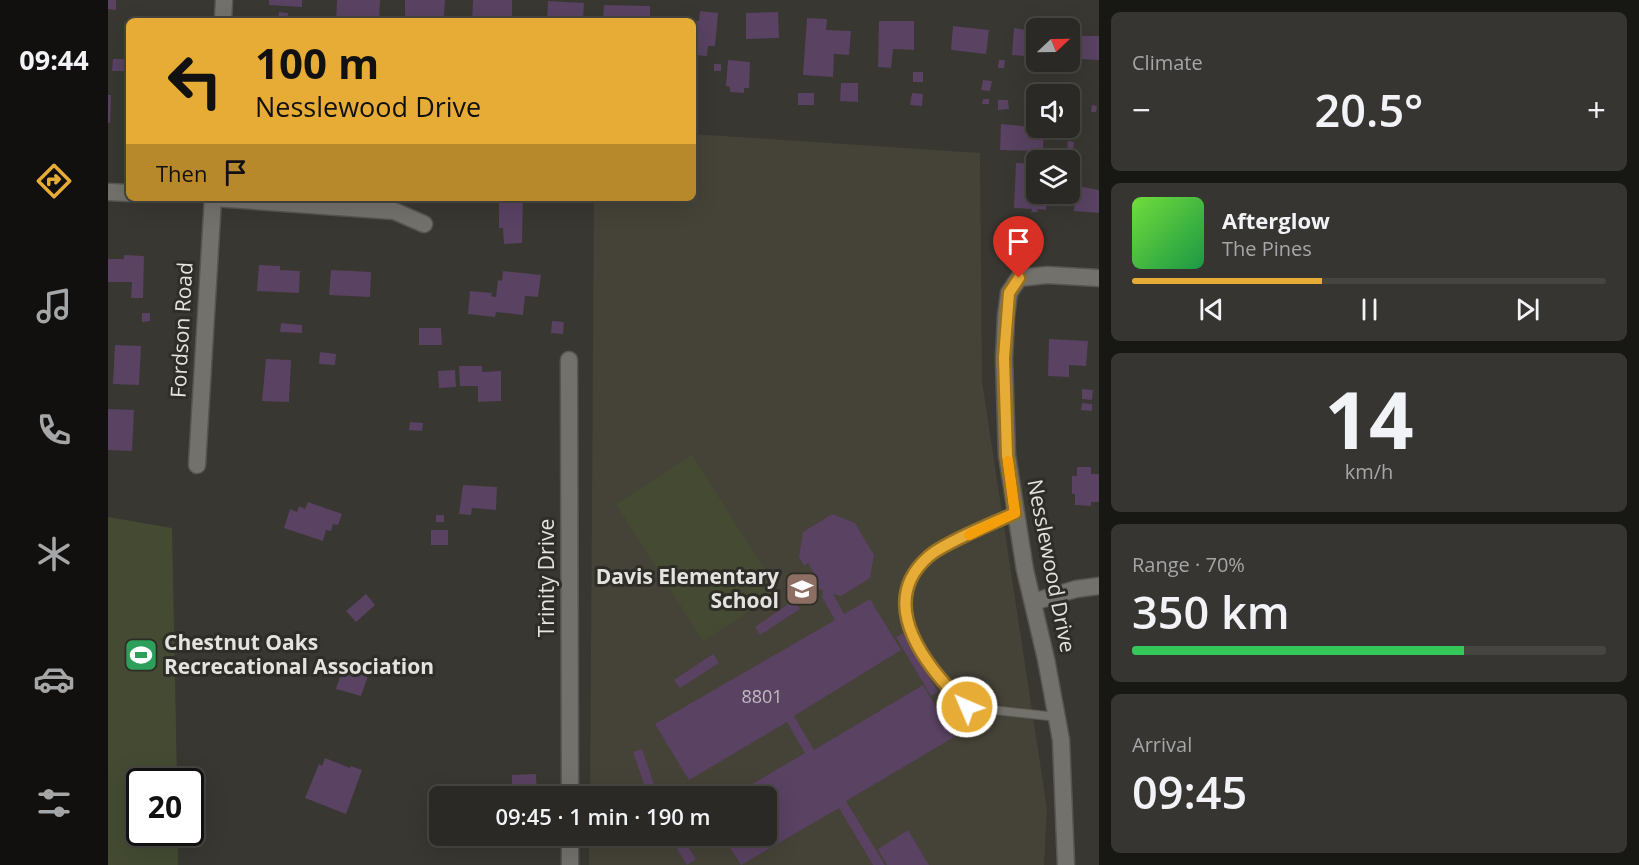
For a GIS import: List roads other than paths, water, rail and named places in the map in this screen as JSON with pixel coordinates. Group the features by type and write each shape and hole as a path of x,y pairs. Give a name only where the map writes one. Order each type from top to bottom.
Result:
{"street":[{"path":"223,18 224,0"},
{"path":"108,192 126,193"},
{"name":"Fordson Road","path":"197,465 213,201"},
{"path":"255,201 394,211 424,224"},
{"name":"Nesslewood Drive","path":"1066,865 1065,776 1058,717 1015,513 1007,455 1004,358 1009,293 1019,278 1047,275 1099,278"},
{"name":"Trinity Drive","path":"569,360 570,786"},
{"path":"1033,602 1076,589 1099,586"},
{"path":"570,846 570,865"}],"lane":[{"path":"1015,513 929,555 914,571 905,598 907,622 930,667 967,707 1058,717"}],"place":[{"name":"Davis Elementary School","path":"802,589"},
{"name":"Chestnut Oaks Recrecational Association","path":"141,655"}]}
